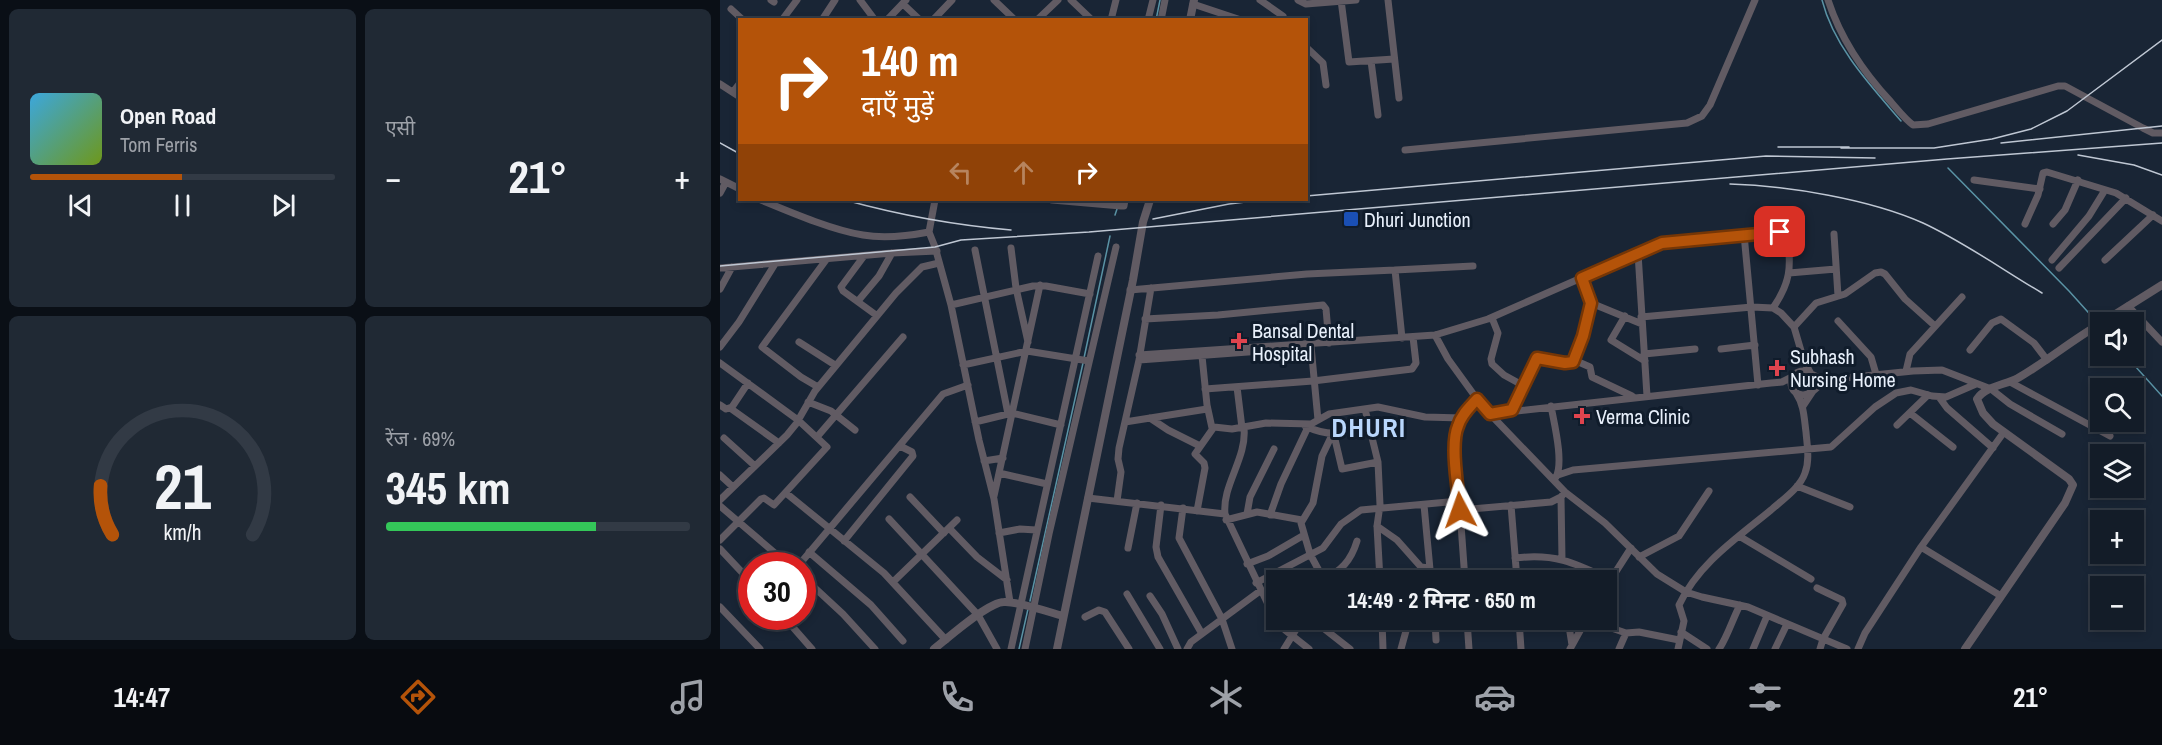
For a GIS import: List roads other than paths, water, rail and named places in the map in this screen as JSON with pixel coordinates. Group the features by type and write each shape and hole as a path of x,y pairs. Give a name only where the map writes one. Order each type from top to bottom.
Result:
{"street":[{"path":"784,18 797,0"},
{"path":"823,18 835,0"},
{"path":"861,0 874,18"},
{"path":"935,18 952,0"},
{"path":"994,0 1013,18"},
{"path":"1039,18 1058,0"},
{"path":"1071,0 1090,18"},
{"path":"1112,18 1116,0"},
{"path":"1148,18 1153,0"},
{"path":"1161,18 1165,0"},
{"path":"1260,0 1283,16"},
{"path":"1298,0 1306,4 1356,0"},
{"path":"1388,0 1399,98"},
{"path":"1405,150 1687,123 1696,120 1710,105 1755,0"},
{"path":"1828,0 1844,41 1859,64 1914,125 1928,124 2058,86 2066,86 2154,133 2162,133"},
{"path":"1341,1 1348,61 1350,63 1394,59"},
{"path":"889,18 904,2 918,18"},
{"path":"1190,18 1194,2 1236,18"},
{"path":"731,9 741,18"},
{"path":"1308,49 1323,63 1326,85"},
{"path":"1371,61 1378,116"},
{"path":"720,84 736,94"},
{"path":"2025,224 2045,172 2105,189 2126,198 2162,221"},
{"path":"1974,180 2040,189"},
{"path":"2053,224 2065,210 2078,180"},
{"path":"720,193 723,181 738,188"},
{"path":"2052,260 2089,216 2105,189"},
{"path":"2059,268 2126,198"},
{"path":"764,201 863,236 887,237 929,232"},
{"path":"935,201 929,232 937,252 951,304 975,422 994,499 1010,602"},
{"path":"1075,201 1123,203"},
{"path":"1057,649 1143,222 1150,201"},
{"path":"2105,260 2153,215"},
{"path":"1139,358 1202,356 1329,343 1435,336 1492,318 1662,243 1773,231 1785,234 1788,243 1789,273 1784,292 1773,308"},
{"path":"1744,234 1758,385"},
{"path":"1834,234 1838,296"},
{"path":"1025,649 1036,530 1061,424 1116,247"},
{"path":"1011,248 1016,288 1028,347"},
{"path":"975,250 996,359 1010,414"},
{"path":"720,268 892,253 937,252"},
{"path":"858,301 879,276 892,253"},
{"path":"1638,253 1647,396"},
{"path":"864,256 841,287 843,291 876,315"},
{"path":"1011,649 1028,608 1049,534 1083,359 1090,294 1098,256"},
{"path":"818,387 801,377 762,346 826,260"},
{"path":"720,500 779,443 798,420 818,387 876,315 920,269 939,263"},
{"path":"720,347 739,322 775,264"},
{"path":"1130,290 1307,274 1473,266"},
{"path":"720,289 732,267"},
{"path":"1789,273 1836,269"},
{"path":"1395,270 1402,338"},
{"path":"1794,327 1816,303 1838,296 1875,273 1881,272 1886,274 1905,299 1935,326"},
{"path":"1512,410 1537,358 1565,363 1571,363 1574,360 1591,303 1582,278"},
{"path":"951,304 1016,288 1040,285 1090,294"},
{"path":"994,499 1010,414 1028,347 1040,285"},
{"path":"2119,312 2161,287"},
{"path":"1117,501 1121,472 1118,459 1139,358 1150,288"},
{"path":"1906,371 1910,354 1962,297"},
{"path":"1591,303 1642,320 1752,307 1773,308 1794,327 1804,361 1816,384 1803,406"},
{"path":"1145,319 1323,305 1326,309 1329,343"},
{"path":"2128,306 2162,342"},
{"path":"1625,316 1611,340 1645,357 1695,349"},
{"path":"1492,318 1498,333 1491,359 1492,364 1504,375 1524,386"},
{"path":"1970,350 1992,323 2001,319 2034,343 2047,360"},
{"path":"1838,321 1871,357 1876,374"},
{"path":"1965,649 2065,503 2073,485 2070,479 2004,432 1983,413 1978,402 1980,395 2010,382 2090,331"},
{"path":"1435,336 1448,359 1477,399 1556,477 1563,495 1562,559"},
{"path":"817,437 903,337"},
{"path":"1205,389 1313,381 1412,369 1416,363 1413,337"},
{"path":"799,342 835,365"},
{"path":"1139,358 1248,346 1315,345"},
{"path":"1315,345 1313,381 1318,420"},
{"path":"1721,349 1755,345"},
{"path":"963,365 996,359 1028,347 1083,359"},
{"path":"1197,511 1205,468 1204,463 1196,457 1200,446 1212,428 1207,409 1202,356"},
{"path":"1574,360 1590,367 1593,377 1635,397"},
{"path":"1678,649 1684,621 1679,605 1702,569 1797,486 1806,473 1807,448 1803,406 1791,382 1804,361"},
{"path":"720,363 798,420 826,445 826,450 774,505 764,498 761,499 720,540"},
{"path":"1490,414 1551,405 1782,382 1805,371 1826,381"},
{"path":"1782,382 1794,391 1806,395 1826,381 1906,371 1949,372 1991,389 2010,404 2062,434"},
{"path":"2010,382 2110,436"},
{"path":"730,408 748,383"},
{"path":"1556,477 1573,470 1834,445 1875,407 1896,393 1911,390 1939,397 1951,396 1976,384"},
{"path":"810,552 943,394 968,385"},
{"path":"1237,387 1243,428 1243,446 1225,502 1226,517 1256,583 1277,622 1309,649"},
{"path":"1897,425 1928,395"},
{"path":"1939,397 1947,408 1993,448"},
{"path":"1464,570 1455,441 1457,426 1477,399"},
{"path":"808,402 837,416 855,430"},
{"path":"720,405 730,408 779,443"},
{"path":"1551,405 1558,453 1556,477"},
{"path":"1270,515 1306,426 1329,414 1384,408 1425,417 1462,418"},
{"path":"1125,422 1207,409"},
{"path":"1365,409 1378,462 1377,526 1379,570"},
{"path":"1910,413 1953,447"},
{"path":"975,422 1010,414 1061,424"},
{"path":"1150,418 1200,446"},
{"path":"1212,428 1243,428 1281,422 1306,426 1333,435 1369,427"},
{"path":"1858,649 1865,633 1921,547 2004,432"},
{"path":"1333,435 1342,469 1378,462"},
{"path":"1319,570 1310,554 1302,520 1313,503 1322,456 1333,435"},
{"path":"724,438 755,466"},
{"path":"844,541 913,456 912,452 900,446"},
{"path":"1247,514 1250,497 1274,449"},
{"path":"984,461 1003,458"},
{"path":"999,473 1047,484"},
{"path":"720,475 733,487"},
{"path":"1797,486 1850,507"},
{"path":"1639,557 1679,536 1709,491"},
{"path":"786,493 884,573 946,640"},
{"path":"1460,510 1551,502 1563,495"},
{"path":"1563,495 1599,518 1657,574 1686,592 1740,605 1846,649"},
{"path":"910,497 946,531 1006,580"},
{"path":"1088,498 1183,508 1226,517 1257,512 1302,520"},
{"path":"1287,570 1310,554 1326,547 1341,524 1358,511 1459,501"},
{"path":"1128,549 1137,503"},
{"path":"1161,505 1156,547 1158,557 1202,634"},
{"path":"1424,505 1426,568"},
{"path":"720,506 740,520 775,552"},
{"path":"1510,506 1516,570"},
{"path":"1183,508 1179,538 1222,619 1232,649"},
{"path":"889,519 978,615 997,649"},
{"path":"893,582 957,520"},
{"path":"1377,526 1426,568"},
{"path":"999,533 1020,529 1036,530"},
{"path":"1247,564 1268,556 1304,535"},
{"path":"1739,536 1811,579"},
{"path":"1341,569 1351,558 1358,541"},
{"path":"1921,547 2001,596"},
{"path":"1617,570 1631,548"},
{"path":"720,549 738,568"},
{"path":"1515,558 1535,556 1562,559 1588,570"},
{"path":"816,557 871,605 903,641"},
{"path":"1256,583 1266,580"},
{"path":"1817,588 1842,600 1844,604 1823,639 1820,649"},
{"path":"816,589 875,649"},
{"path":"1187,649 1191,642 1260,591"},
{"path":"1127,594 1160,649"},
{"path":"1150,596 1178,649"},
{"path":"934,649 998,602 1010,602 1063,616"},
{"path":"1719,649 1725,641 1728,629 1740,605"},
{"path":"720,607 760,649"},
{"path":"1085,617 1099,610 1105,612 1129,649"},
{"path":"1753,649 1767,616"},
{"path":"1774,649 1787,624"},
{"path":"795,630 812,649"},
{"path":"1284,649 1296,630"},
{"path":"1324,630 1346,648"},
{"path":"1382,630 1383,649"},
{"path":"1401,649 1406,630"},
{"path":"1436,630 1437,640"},
{"path":"1468,630 1469,649"},
{"path":"1520,630 1521,649"},
{"path":"1569,630 1571,647"},
{"path":"1571,647 1581,630"},
{"path":"1617,630 1626,633 1680,636 1707,649"},
{"path":"1619,649 1626,633"}],"waterway":[{"path":"1156,18 1160,0"},
{"path":"1822,0 1835,34 1854,65 1901,121"},
{"path":"1948,168 2090,314"},
{"path":"1115,215 1117,209"},
{"path":"1084,358 1110,236"},
{"path":"1030,601 1083,363"},
{"path":"2135,366 2162,396"},
{"path":"1019,649 1028,609"}],"railway":[{"path":"1841,148 1934,148 1992,139 2031,129 2067,111 2162,40"},
{"path":"2001,143 2162,126"},
{"path":"720,143 738,153"},
{"path":"720,266 935,247 961,240 1089,232 1947,159 2162,143"},
{"path":"1778,147 1849,147"},
{"path":"2078,155 2134,165 2162,175"},
{"path":"1308,196 1766,156 1875,158"},
{"path":"1730,184 1828,195 1902,215 1953,239 2042,293"},
{"path":"849,201 927,219 1011,230"},
{"path":"1153,219 1254,201"}],"place":[{"name":"Dhuri Junction","path":"1351,219"},
{"name":"Bansal Dental Hospital","path":"1239,341"},
{"name":"Subhash Nursing Home","path":"1777,368"},
{"name":"Verma Clinic","path":"1582,416"}],"district":[{"name":"DHURI","path":"1369,427"}]}
